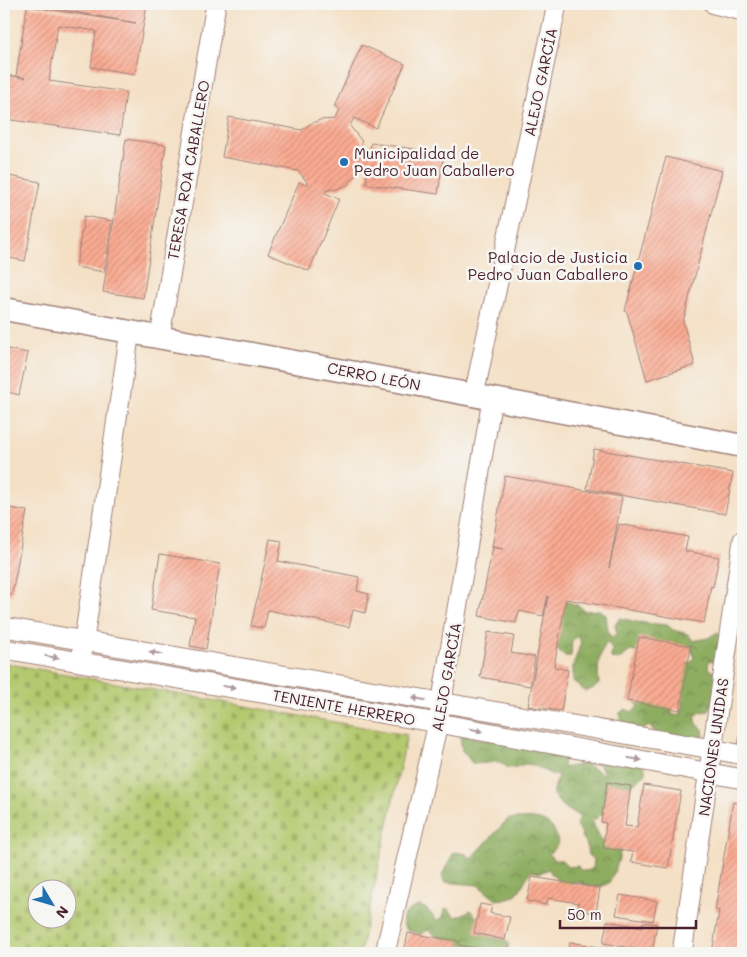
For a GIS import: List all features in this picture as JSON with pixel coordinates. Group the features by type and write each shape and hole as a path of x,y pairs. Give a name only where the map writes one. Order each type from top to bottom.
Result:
{"street":[{"name":"TERESA ROA CABALLERO","path":"160,336 216,4"},
{"name":"ALEJO GARCÍA","path":"385,953 442,702 483,397 557,4"},
{"path":"714,4 743,11"},
{"name":"CERRO LEÓN","path":"4,308 743,446"},
{"path":"80,662 130,331"},
{"name":"NACIONES UNIDAS","path":"682,953 743,540"},
{"name":"TENIENTE HERRERO","path":"4,628 84,640 743,755"},
{"name":"TENIENTE HERRERO","path":"4,650 438,723 743,780"},
{"path":"191,681 194,659"},
{"path":"556,745 559,722"}],"green space":[{"path":"565,601 579,606 585,611 601,610 606,615 611,638 617,633 615,625 620,618 636,622 667,625 673,630 688,634 693,641 708,638 716,633 724,636 716,662 709,660 708,668 720,677 709,711 701,712 695,716 697,724 703,729 704,736 693,747 659,736 649,726 636,734 623,729 619,714 625,709 632,712 638,707 634,700 672,699 672,715 680,715 683,707 677,702 688,664 694,658 692,650 685,647 637,652 630,651 619,660 611,658 612,649 608,642 602,651 599,662 599,684 585,691 573,681 573,666 581,642 577,636 572,641 571,656 564,656 558,651 557,643"},
{"path":"4,663 407,735 360,953 4,953"},
{"path":"460,735 558,751 564,756 563,768 585,764 605,775 598,762 604,753 618,747 633,752 644,765 646,774 627,788 597,818 591,820 602,841 615,844 620,849 610,882 600,887 577,882 566,885 557,880 549,869 540,873 531,871 515,895 496,900 478,885 444,882 442,875 454,852 466,854 471,859 508,819 540,820 552,827 558,844 549,854 554,860 562,860 567,867 578,866 579,869 585,871 593,868 594,860 588,855 586,843 581,837 582,833 576,825 580,817 562,806 553,795 558,774 553,775 528,764 508,768 495,762 472,763 462,750"},
{"path":"420,906 427,909 437,921 443,917 445,909 449,909 457,917 471,910 480,922 507,941 509,944 507,952 483,946 476,948 451,945 428,930 421,934 407,930 403,921 405,914 411,909"}],"building":[{"path":"30,4 147,4 135,74 91,67 96,31 58,25 49,81 126,92 120,135 4,119 4,75 25,78 16,76 27,6 136,23"},
{"path":"297,4 326,4 325,10"},
{"name":"Municipalidad de Pedro Juan Caballero","path":"362,45 405,64 376,128 354,118 350,126 361,140 364,154 369,155 371,143 444,153 438,194 366,184 368,167 361,166 347,185 337,189 326,190 325,193 339,199 309,271 268,254 299,182 306,185 307,182 298,171 222,157 229,117 302,130 320,120 335,119 339,110 334,107"},
{"path":"126,139 166,145 143,298 103,292"},
{"path":"666,157 722,171 683,322 695,365 647,380 627,312 625,311"},
{"path":"4,175 40,182 25,261 4,257"},
{"path":"84,216 112,221 104,272 76,267"},
{"path":"8,349 28,353 19,395 4,391 4,369"},
{"path":"594,449 733,473 725,514 587,489"},
{"path":"505,476 622,497 609,568 619,524 688,537 685,551 719,557 704,623 566,599 554,667 568,670 561,711 528,706 548,596 543,616 519,611 516,623 479,616"},
{"path":"4,507 27,511 12,595 4,594"},
{"path":"270,539 282,541 278,561 359,577 357,591 369,594 365,613 353,610 349,627 268,610 264,628 251,626"},
{"path":"160,554 220,564 206,649 190,646 195,617 151,610"},
{"path":"488,632 514,636 511,653 535,657 530,686 480,677"},
{"path":"639,637 691,646 680,710 627,701"},
{"path":"743,721 743,747 738,746"},
{"path":"607,782 631,786 625,826 637,827 644,785 681,791 668,868 631,862 633,852 603,848 606,823 601,822"},
{"path":"733,802 743,804 743,953 712,953 719,911 715,910"},
{"path":"532,877 600,888 596,913 578,910 579,903 548,898 547,905 527,901"},
{"path":"620,895 657,901 653,921 616,915"},
{"path":"480,904 492,906 490,913 510,917 505,940 474,933"},
{"path":"607,921 642,927 643,922 657,924 652,952 603,943"},
{"path":"408,933 459,941 459,945 501,953 404,953"},
{"path":"570,942 622,951 621,953 568,953"}],"place":[{"name":"Municipalidad de Pedro Juan Caballero","path":"344,162"},
{"name":"Palacio de Justicia Pedro Juan Caballero","path":"638,266"}]}
